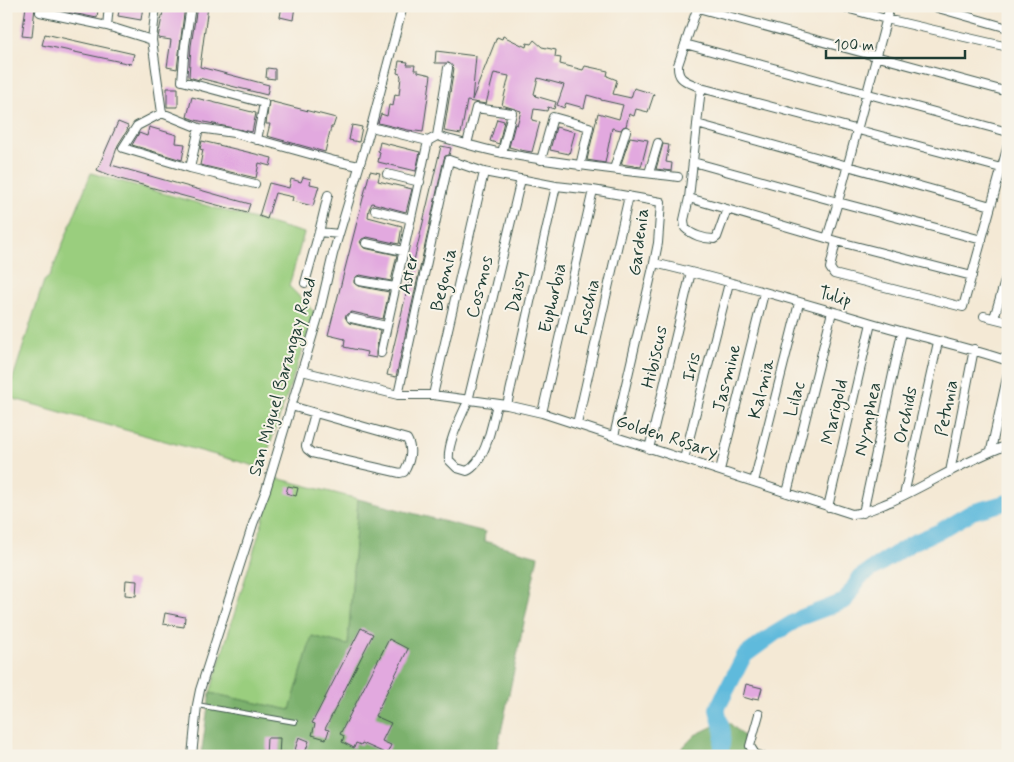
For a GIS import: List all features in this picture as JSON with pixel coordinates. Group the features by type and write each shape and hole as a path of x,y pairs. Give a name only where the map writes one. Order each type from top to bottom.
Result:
{"street":[{"path":"41,6 40,12 107,26 152,40"},
{"path":"107,26 109,6"},
{"path":"156,6 152,40 162,112"},
{"path":"191,6 182,81 264,103 257,140"},
{"name":"San Miguel Barangay Road","path":"192,756 200,690 253,524 266,490 302,372 319,314 333,254 371,127 403,6"},
{"path":"839,6 886,19 1008,47"},
{"path":"827,238 890,6"},
{"path":"931,6 1008,28"},
{"path":"1001,168 701,88 680,77 677,73 678,64 698,7 1008,92"},
{"path":"685,44 1008,132"},
{"path":"436,136 448,68"},
{"path":"701,88 689,198 684,220 685,228 690,233 714,239 717,237 727,209"},
{"path":"467,144 476,108 512,113 502,153"},
{"path":"162,112 199,128 234,133 359,166"},
{"path":"162,112 137,126 123,148 190,168 255,184"},
{"path":"541,160 553,117 589,127 580,166"},
{"path":"697,124 991,206"},
{"path":"371,127 428,141 436,136 502,153 541,160 678,177"},
{"path":"190,168 199,128"},
{"path":"614,169 626,130"},
{"path":"381,353 428,141"},
{"path":"649,173 658,143"},
{"path":"836,241 830,268 832,272 963,307 1008,145"},
{"name":"Gardenia","path":"449,160 484,172 556,186 593,190 661,202 658,244 614,436"},
{"name":"Aster","path":"398,395 449,160"},
{"path":"693,162 982,240"},
{"name":"Begonia","path":"433,395 484,172"},
{"path":"387,174 420,182"},
{"name":"Cosmos","path":"497,404 485,448 474,466 470,470 463,471 452,464 449,456 456,431 468,401 521,179"},
{"name":"Daisy","path":"507,405 556,186"},
{"name":"Euphorbia","path":"542,413 593,190"},
{"path":"305,283 328,195"},
{"name":"Fuschia","path":"577,424 629,196"},
{"path":"689,198 836,241 972,276"},
{"path":"375,210 411,219"},
{"path":"319,232 339,234"},
{"path":"366,243 403,251"},
{"name":"Tulip","path":"654,263 938,342 974,349 1008,361"},
{"path":"994,318 1008,271"},
{"name":"Hibiscus","path":"649,449 691,272"},
{"path":"359,280 395,287"},
{"name":"Iris","path":"684,459 729,283"},
{"name":"Jasmine","path":"720,470 764,293"},
{"name":"Kalmia","path":"754,482 799,302"},
{"name":"Lilac","path":"787,493 832,312"},
{"path":"984,316 1008,322"},
{"path":"351,318 386,326"},
{"name":"Marigold","path":"828,507 871,323"},
{"name":"Nymphea","path":"863,513 902,332"},
{"name":"Orchids","path":"904,495 938,342"},
{"name":"Petunia","path":"950,472 974,349"},
{"name":"Golden Rosary","path":"302,372 398,395 433,395 507,405 542,413 828,507 852,514 863,513"},
{"path":"991,450 1008,373"},
{"path":"291,406 407,439 410,444 410,453 404,472 400,473 312,453 306,446 314,413"},
{"path":"863,513 904,495 991,450 1008,444"},
{"path":"759,714 750,746 755,754 762,756"}],"lane":[{"path":"197,705 295,722"}],"green space":[{"path":"91,173 304,233 289,286 315,313 262,468 7,397 44,281 50,276"},
{"path":"276,478 358,499 348,646 312,636 290,710 210,693"},
{"path":"358,499 485,532 484,541 538,556 496,756 201,756 210,693 290,710 312,636 348,645"},
{"path":"726,720 744,736 746,756 674,756 695,735"}],"building":[{"path":"26,6 35,6 32,37 22,36"},
{"path":"53,6 84,6 98,9 97,18 53,9"},
{"path":"120,6 143,6 141,20 118,16"},
{"path":"164,6 185,6 177,69 167,67 171,40 158,38"},
{"path":"197,6 208,6 200,67 269,85 267,95 189,77"},
{"path":"282,6 295,6 293,20 280,17"},
{"path":"45,34 134,54 131,64 42,45"},
{"path":"503,36 526,47 527,43 531,44 534,40 542,47 556,50 555,57 561,58 560,64 583,70 585,66 608,71 607,76 617,80 613,94 631,98 634,88 654,94 648,112 636,109 634,116 629,114 626,126 621,130 612,128 605,163 587,160 598,113 619,119 623,105 587,95 584,108 566,103 564,108 557,105 564,85 538,78 535,96 556,102 554,109 548,107 547,111 534,109 532,120 540,122 532,152 520,150 509,147 515,124 517,125 521,111 502,105 509,76 494,73 486,104 467,101 461,134 444,131 454,68 449,63 435,63 436,51 476,56 472,100 497,37 502,39"},
{"path":"399,61 408,62 407,65 415,65 414,70 431,75 423,132 378,123 381,114 387,116 389,105 393,106 395,94 399,95 401,77 397,73"},
{"path":"267,68 275,69 275,79 266,78"},
{"path":"167,88 178,88 178,107 167,107"},
{"path":"192,97 256,113 252,132 187,117"},
{"path":"269,101 336,118 333,127 331,127 325,152 267,136 270,124 266,124"},
{"path":"497,119 504,121 499,144 490,141"},
{"path":"118,122 128,126 128,129 118,145 111,165 250,204 247,213 120,179 97,170"},
{"path":"352,125 362,127 359,142 349,140"},
{"path":"149,127 177,135 176,143 185,144 182,160 132,145 139,133 147,136"},
{"path":"556,127 575,132 569,154 550,150"},
{"path":"630,137 648,140 641,167 621,164"},
{"path":"202,141 272,158 270,166 259,163 256,178 200,165 203,150 200,149"},
{"path":"380,142 420,152 416,171 378,162"},
{"path":"663,144 669,145 666,162 672,163 671,171 656,169"},
{"path":"441,146 451,148 449,155 445,156 444,159 396,377 387,375"},
{"path":"370,171 380,173 378,181 412,189 406,212 372,203 369,209 368,217 402,226 399,244 367,237 360,242 364,248 397,255 391,281 360,275 354,280 354,283 358,286 389,292 383,319 352,312 345,317 349,323 380,330 376,358 366,356 367,352 344,347 345,339 328,335"},
{"path":"303,177 311,179 310,184 319,186 313,206 292,201 293,197 275,193 267,219 259,216 269,183 289,188 291,179 301,182"},
{"path":"288,486 298,488 296,496 286,493"},
{"path":"126,580 137,581 136,596 125,595"},
{"path":"165,613 185,617 184,627 163,624"},
{"path":"361,628 373,634 325,729 329,730 326,739 312,735 315,724 312,723"},
{"path":"389,639 408,649 375,716 391,723 382,741 391,745 387,754 362,743 361,745 356,743 354,748 342,742 344,736 340,734"},
{"path":"746,684 762,688 759,699 753,698 753,700 743,697"},
{"path":"299,737 309,741 305,753 295,750"},
{"path":"267,738 280,738 279,756 266,756"}],"waterway":[{"path":"721,756 723,733 717,709 744,656 774,634 802,617 845,601 860,577 912,543 940,531 972,512 1008,502"}]}
